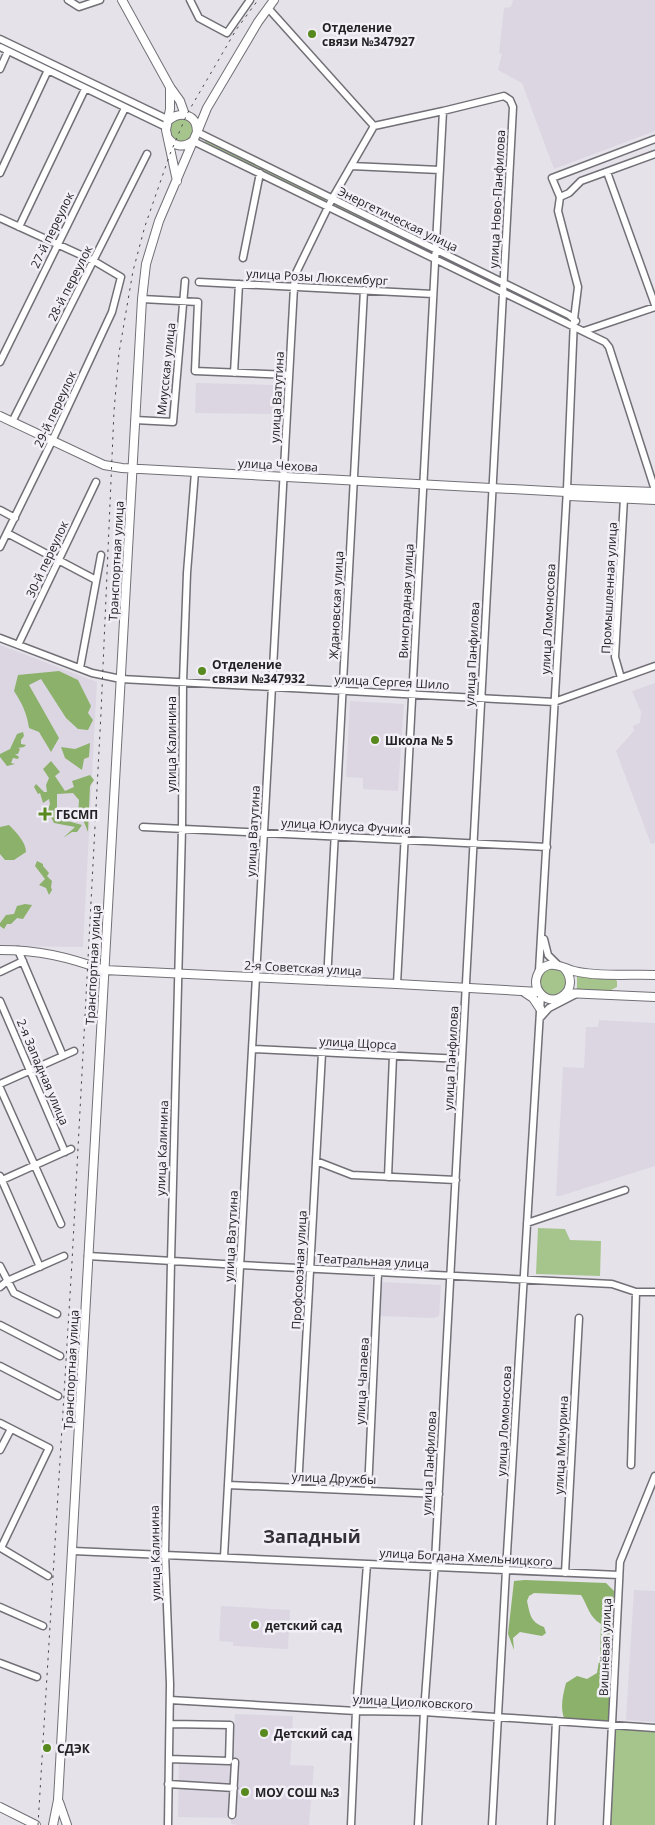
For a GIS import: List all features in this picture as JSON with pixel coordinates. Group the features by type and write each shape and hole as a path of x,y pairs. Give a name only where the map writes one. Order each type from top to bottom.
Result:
{"main road":[{"path":"122,0 170,88 180,101 187,115 195,122 197,132"},
{"path":"167,127 172,143 179,146 187,145 193,141 207,108 258,22 274,0"},
{"path":"170,88 167,127 177,181"},
{"path":"167,127 177,115 187,115 207,108"},
{"name":"Транспортная улица","path":"55,1825 73,1551 142,299 146,264 159,221 193,141"},
{"name":"улица Чехова","path":"0,416 104,465 195,472 566,492 570,489 655,491"},
{"name":"улица Чехова","path":"566,492 569,496 655,500"},
{"name":"2-я Советская улица","path":"0,950 56,954 104,970 540,993"},
{"path":"561,967 568,972 570,981 566,993 560,998 553,999 540,993 536,980 539,971 549,965 561,967 582,973 655,975"},
{"name":"2-я Советская улица","path":"501,991 523,988 536,980"},
{"path":"524,992 533,998 540,1014"},
{"path":"566,993 655,997"},
{"path":"58,1800 67,1825"},
{"path":"0,1807 36,1825"},
{"path":"55,1825 60,1825"}],"street":[{"path":"68,0 79,7 100,0"},
{"path":"190,0 199,18 227,33 250,0"},
{"path":"268,8 374,126 443,111"},
{"path":"0,39 48,70 167,127"},
{"path":"0,47 8,51 21,53 167,127"},
{"path":"0,69 8,51"},
{"path":"0,173 48,70"},
{"path":"19,227 85,89"},
{"name":"улица Ново-Панфилова","path":"443,111 504,96 510,100 513,107 503,292"},
{"name":"27-й переулок","path":"0,362 125,108"},
{"name":"Виноградная улица","path":"397,984 443,111"},
{"name":"улица Ватутина","path":"224,1557 294,287 296,273 328,207 374,126"},
{"name":"Энергетическая улица","path":"197,132 574,318 585,331"},
{"path":"655,139 552,178 560,197 569,193 581,181 655,154"},
{"name":"Энергетическая улица","path":"193,141 606,342 610,347 655,491"},
{"name":"28-й переулок","path":"12,422 147,154"},
{"path":"351,166 440,170"},
{"path":"585,331 655,306 607,172"},
{"path":"243,258 260,173"},
{"name":"улица Ломоносова","path":"539,971 574,318 578,286 558,211 560,197"},
{"path":"0,218 94,261"},
{"name":"29-й переулок","path":"0,547 112,312 121,277 94,261"},
{"name":"Миусская улица","path":"135,420 173,422 185,282"},
{"name":"улица Розы Люксембург","path":"199,282 433,294"},
{"path":"234,373 239,284"},
{"name":"Ждановская улица","path":"327,981 364,290"},
{"name":"улица Панфилова","path":"418,1825 435,1567 503,292"},
{"path":"142,299 198,302 194,371 289,375"},
{"name":"улица Калинина","path":"168,1825 170,1700 165,1554 170,1261 179,974 183,682 187,573 195,472"},
{"name":"30-й переулок","path":"18,645 96,482"},
{"name":"Промышленная улица","path":"621,678 615,657 624,498"},
{"path":"0,510 14,518"},
{"path":"7,533 96,580"},
{"name":"Транспортная улица","path":"80,668 101,555"},
{"name":"улица Сергея Шило","path":"0,638 92,673 121,679 554,702 655,666"},
{"name":"улица Юлиуса Фучика","path":"143,827 547,847"},
{"name":"улица Ломоносова","path":"543,921 546,950 552,960 561,967"},
{"path":"18,950 63,1056"},
{"path":"0,972 23,961"},
{"name":"улица Ломоносова","path":"492,1825 540,993"},
{"path":"540,1014 579,993"},
{"name":"2-я Западная улица","path":"0,1001 30,1071 68,1150 34,1166"},
{"name":"улица Щорса","path":"252,1049 462,1060"},
{"path":"60,1224 0,1086 74,1051"},
{"name":"Профсоюзная улица","path":"298,1488 322,1053"},
{"path":"388,1177 393,1056"},
{"path":"316,1161 352,1175 456,1180"},
{"path":"34,1166 1,1179 40,1266"},
{"path":"527,1223 626,1190"},
{"path":"0,1287 6,1282 64,1256"},
{"name":"Театральная улица","path":"88,1256 240,1266 612,1284 636,1292 655,1292"},
{"path":"0,1266 6,1282 14,1293 57,1314"},
{"name":"улица Чапаева","path":"368,1491 378,1273"},
{"path":"631,1465 636,1292"},
{"name":"улица Мичурина","path":"566,1573 579,1318"},
{"path":"0,1325 60,1356"},
{"path":"0,1366 58,1396"},
{"path":"0,1423 48,1448 1,1548 48,1576"},
{"path":"0,1450 11,1429"},
{"name":"Вишнёвая улица","path":"607,1825 613,1724 618,1575 620,1562 655,1476"},
{"name":"улица Дружбы","path":"228,1485 439,1494"},
{"name":"улица Богдана Хмельницкого","path":"73,1551 618,1575"},
{"path":"351,1825 356,1711 367,1564"},
{"path":"0,1607 43,1626"},
{"path":"0,1663 37,1677"},
{"name":"улица Циолковского","path":"170,1700 356,1711 424,1712 655,1728"},
{"path":"552,1825 556,1721"},
{"path":"169,1759 229,1761 230,1725 170,1724"},
{"path":"232,1814 235,1762"},
{"path":"168,1784 234,1788"}],"shaded area":[{"path":"513,0 655,0 655,131 554,169 522,83 498,70 502,54 499,53 504,8 511,7"},
{"path":"196,383 277,385 277,414 195,413"},
{"name":"ГБСМП","path":"0,645 97,682 83,947 0,946"},
{"path":"655,683 655,843 651,844 616,751 634,731 633,726 640,723 641,712 632,691"},
{"name":"Школа № 5","path":"350,701 404,704 398,791 363,789 363,778 346,777"},
{"path":"599,1020 655,1023 655,1166 556,1196 563,1067 584,1068 586,1027 598,1027"},
{"path":"381,1282 441,1285 439,1316 434,1318 379,1316"},
{"path":"634,1590 655,1591 655,1722 626,1720"},
{"name":"детский сад","path":"221,1606 290,1610 288,1649 233,1646 233,1642 219,1641"},
{"name":"МОУ СОШ №3","path":"235,1714 293,1716 290,1765 314,1766 309,1825 240,1825 231,1824 231,1818 178,1817 179,1762 232,1763"}],"green space":[{"path":"181,116 193,122 194,136 182,144 171,139 169,127 169,124"},
{"path":"205,140 326,199 325,203 204,144"},
{"path":"336,204 431,250 429,253 335,208"},
{"path":"441,255 500,284 498,287 439,259"},
{"path":"59,671 78,680 91,706 88,713 93,720 88,730 78,729 66,718 41,679 29,685 59,738 51,752 39,732 29,728 24,709 14,691 18,675"},
{"path":"23,732 24,736 21,744 26,745 18,748 20,749 18,754 15,754 19,757 18,759 13,758 11,763 15,764 7,766 0,757 0,754 10,749 17,734"},
{"path":"90,743 89,757 84,759 82,770 65,758 61,747 75,749"},
{"path":"51,761 60,772 55,776 65,791 74,787 72,781 90,775 94,780 90,786 88,832 82,817 78,817 79,800 73,793 57,794 57,818 82,825 77,832 72,832 63,838 75,827 54,823 50,815 51,811 49,814 46,814 50,804 49,799 43,803 40,793 38,794 34,787 36,784 44,792 47,792 46,785 49,778 43,769"},
{"path":"9,825 20,837 26,848 26,852 14,860 5,860 0,854 0,827"},
{"path":"37,861 43,864 49,873 47,876 52,881 52,890 49,895 46,888 39,885 45,879 35,866"},
{"path":"32,905 23,919 17,918 11,924 7,924 4,929 0,926 6,915 14,914 17,906"},
{"path":"554,968 564,972 568,982 564,992 554,996 544,992 540,982 544,972"},
{"path":"577,976 610,976 617,981 617,987 609,991 577,989"},
{"path":"538,1228 565,1229 570,1240 601,1241 600,1276 536,1274"},
{"path":"514,1581 606,1583 614,1591 610,1719 604,1724 577,1722 564,1718 562,1709 566,1683 577,1676 587,1679 597,1673 600,1655 601,1624 591,1615 581,1595 534,1593 529,1596 527,1601 530,1614 536,1623 544,1627 546,1633 542,1636 520,1632 513,1638 514,1650 508,1634"},
{"path":"613,1729 655,1732 655,1825 608,1825"}],"railway":[{"path":"38,1825 72,1262 101,713 114,411 119,353 133,271 145,226 170,154 187,114 236,30 258,0"}],"place":[{"name":"Отделение связи №347927","path":"312,34"},
{"name":"Отделение связи №347932","path":"202,671"},
{"name":"Школа № 5","path":"375,740"},
{"name":"ГБСМП","path":"45,814"},
{"name":"детский сад","path":"255,1625"},
{"name":"Детский сад","path":"264,1733"},
{"name":"СДЭК","path":"47,1748"},
{"name":"МОУ СОШ №3","path":"245,1792"}],"district":[{"name":"Западный","path":"312,1536"}]}
